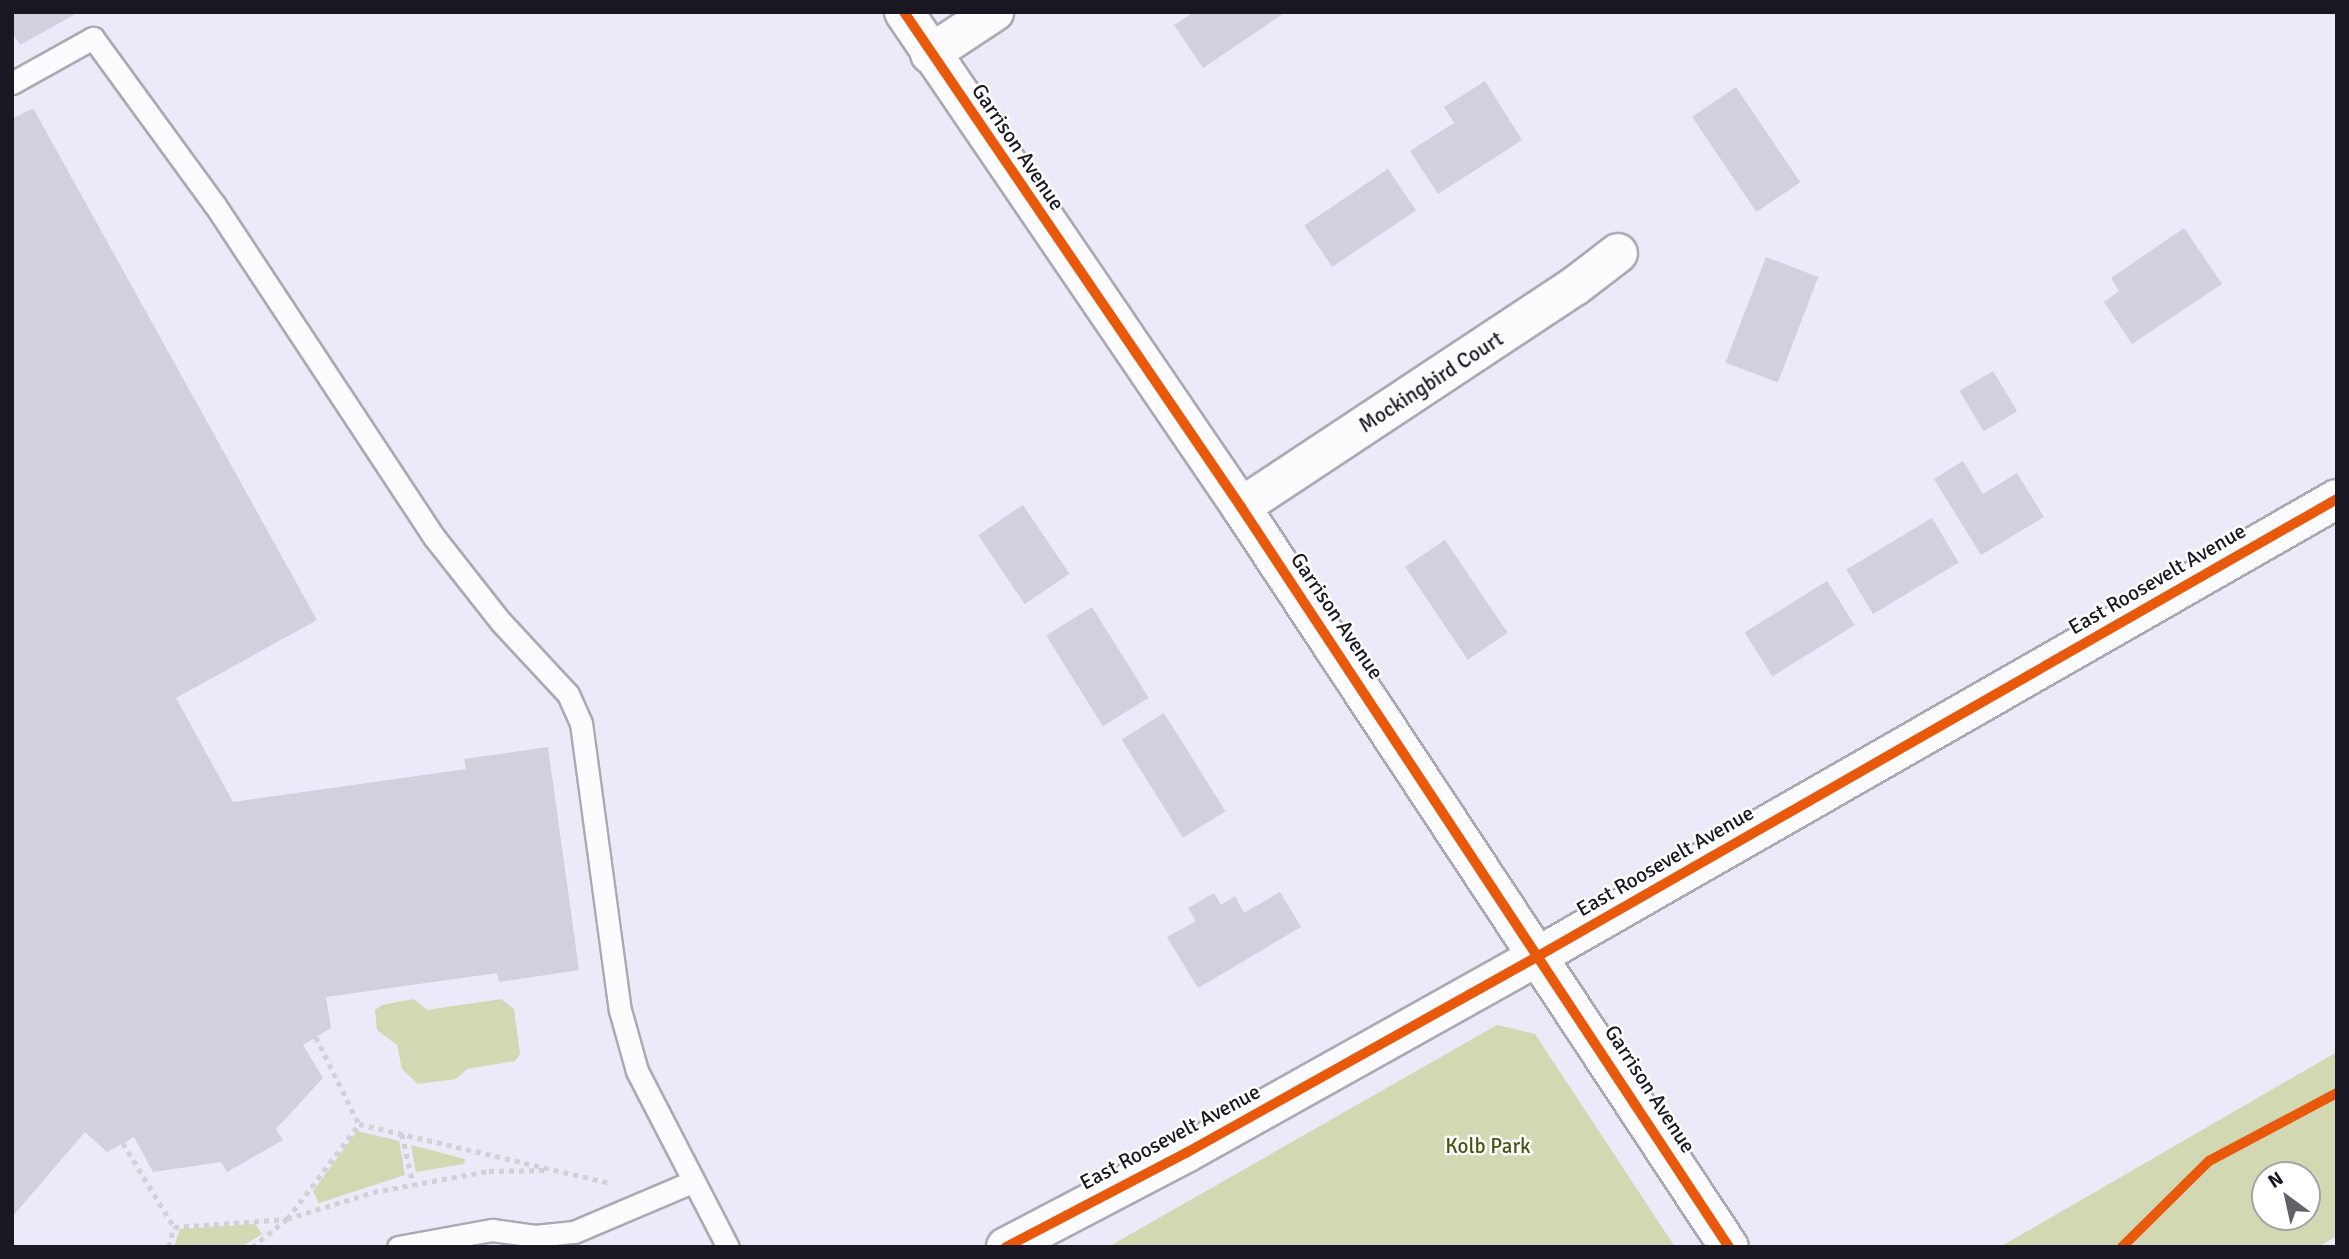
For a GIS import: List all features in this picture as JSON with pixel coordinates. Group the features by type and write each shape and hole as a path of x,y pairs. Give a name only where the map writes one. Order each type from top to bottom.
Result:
{"street":[{"name":"Garrison Avenue","path":"904,12 930,54 1241,507 1540,955 1729,1247"},
{"path":"930,54 994,12"},
{"name":"Mockingbird Court","path":"1241,507 1576,286 1618,253"},
{"name":"East Roosevelt Avenue","path":"1006,1247 1186,1153 1540,955 2337,499"}],"lane":[{"path":"12,83 93,38 215,205 434,537 501,622 568,694 581,723 620,1010 637,1071 691,1182 729,1247"},
{"path":"398,1247 492,1230 535,1236 574,1232 691,1182"}],"path":[{"path":"316,1037 359,1124"},
{"path":"359,1124 663,1195"},
{"path":"252,1247 287,1219 359,1124"},
{"path":"402,1134 413,1183"},
{"path":"123,1143 174,1227 168,1247"},
{"path":"174,1227 287,1219 413,1183 489,1171 556,1170"}],"green space":[{"path":"414,999 427,1010 501,999 514,1009 520,1054 515,1061 467,1069 456,1079 418,1084 402,1069 397,1045 377,1030 375,1010 382,1005"},
{"name":"Kolb Park","path":"1497,1025 1535,1034 1675,1247 1108,1247"},
{"path":"2337,1052 2337,1236 2318,1247 2000,1247"},
{"path":"357,1131 399,1141 405,1175 319,1203 313,1191"},
{"path":"411,1145 465,1159 464,1164 416,1172"},
{"path":"255,1224 262,1234 241,1247 174,1247 180,1229"}],"building":[{"path":"12,12 79,12 20,45 12,32"},
{"path":"1194,12 1283,14 1203,68 1174,25"},
{"path":"1485,81 1522,140 1438,194 1410,151 1454,123 1444,107"},
{"path":"1736,87 1800,182 1756,212 1692,117"},
{"path":"33,108 317,620 176,698 233,802 466,769 464,759 548,747 579,970 499,982 497,973 326,997 331,1028 303,1045 323,1078 276,1129 283,1140 227,1172 221,1162 153,1172 134,1137 107,1152 85,1132 12,1217 12,119"},
{"path":"1388,169 1416,210 1332,267 1304,225"},
{"path":"2184,228 2222,284 2132,344 2104,302 2119,291 2111,278"},
{"path":"1766,257 1818,277 1778,383 1726,362"},
{"path":"1993,371 2017,411 1984,431 1960,391"},
{"path":"1963,461 1983,494 2017,473 2044,517 1981,555 1934,479"},
{"path":"1023,505 1069,574 1025,604 978,535"},
{"path":"1932,518 1959,563 1873,614 1846,570"},
{"path":"1445,540 1508,633 1468,660 1405,567"},
{"path":"1827,581 1855,625 1772,677 1745,632"},
{"path":"1092,607 1149,698 1103,726 1046,636"},
{"path":"1164,713 1225,811 1183,838 1122,739"},
{"path":"1280,892 1301,927 1198,988 1167,937 1196,921 1188,908 1214,893 1221,905 1235,896 1244,913"}],"cycle path":[{"path":"904,12 1241,507 1729,1247"},
{"path":"1006,1247 1186,1153 1540,955 2337,499"},
{"path":"2122,1247 2209,1161 2337,1093"}]}
